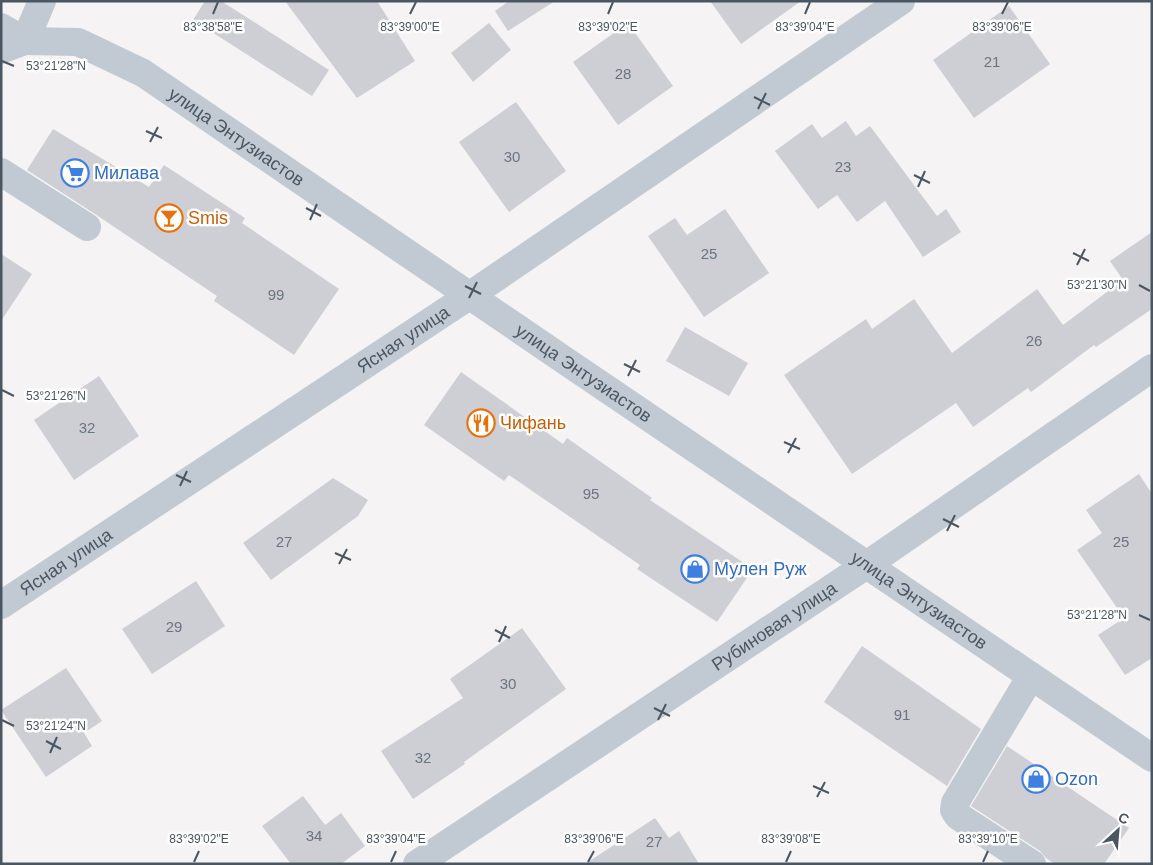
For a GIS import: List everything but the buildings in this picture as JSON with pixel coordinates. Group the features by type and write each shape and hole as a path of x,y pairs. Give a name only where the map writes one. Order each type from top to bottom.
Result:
{"street":[{"path":"1,27 13,45 42,1"},
{"name":"Ясная улица","path":"1,605 469,296 901,1"},
{"name":"улица Энтузиастов","path":"13,45 78,42 142,74 1152,758"},
{"path":"1,172 87,227"},
{"name":"Рубиновая улица","path":"417,864 868,564 1152,368"},
{"path":"1031,676 955,803 954,810 958,816 1032,864"}],"place":[{"name":"Милава","path":"75,173"},
{"name":"Smis","path":"169,218"},
{"name":"Чифань","path":"481,423"},
{"name":"Мулен Руж","path":"695,569"},
{"name":"Ozon","path":"1036,779"}]}
